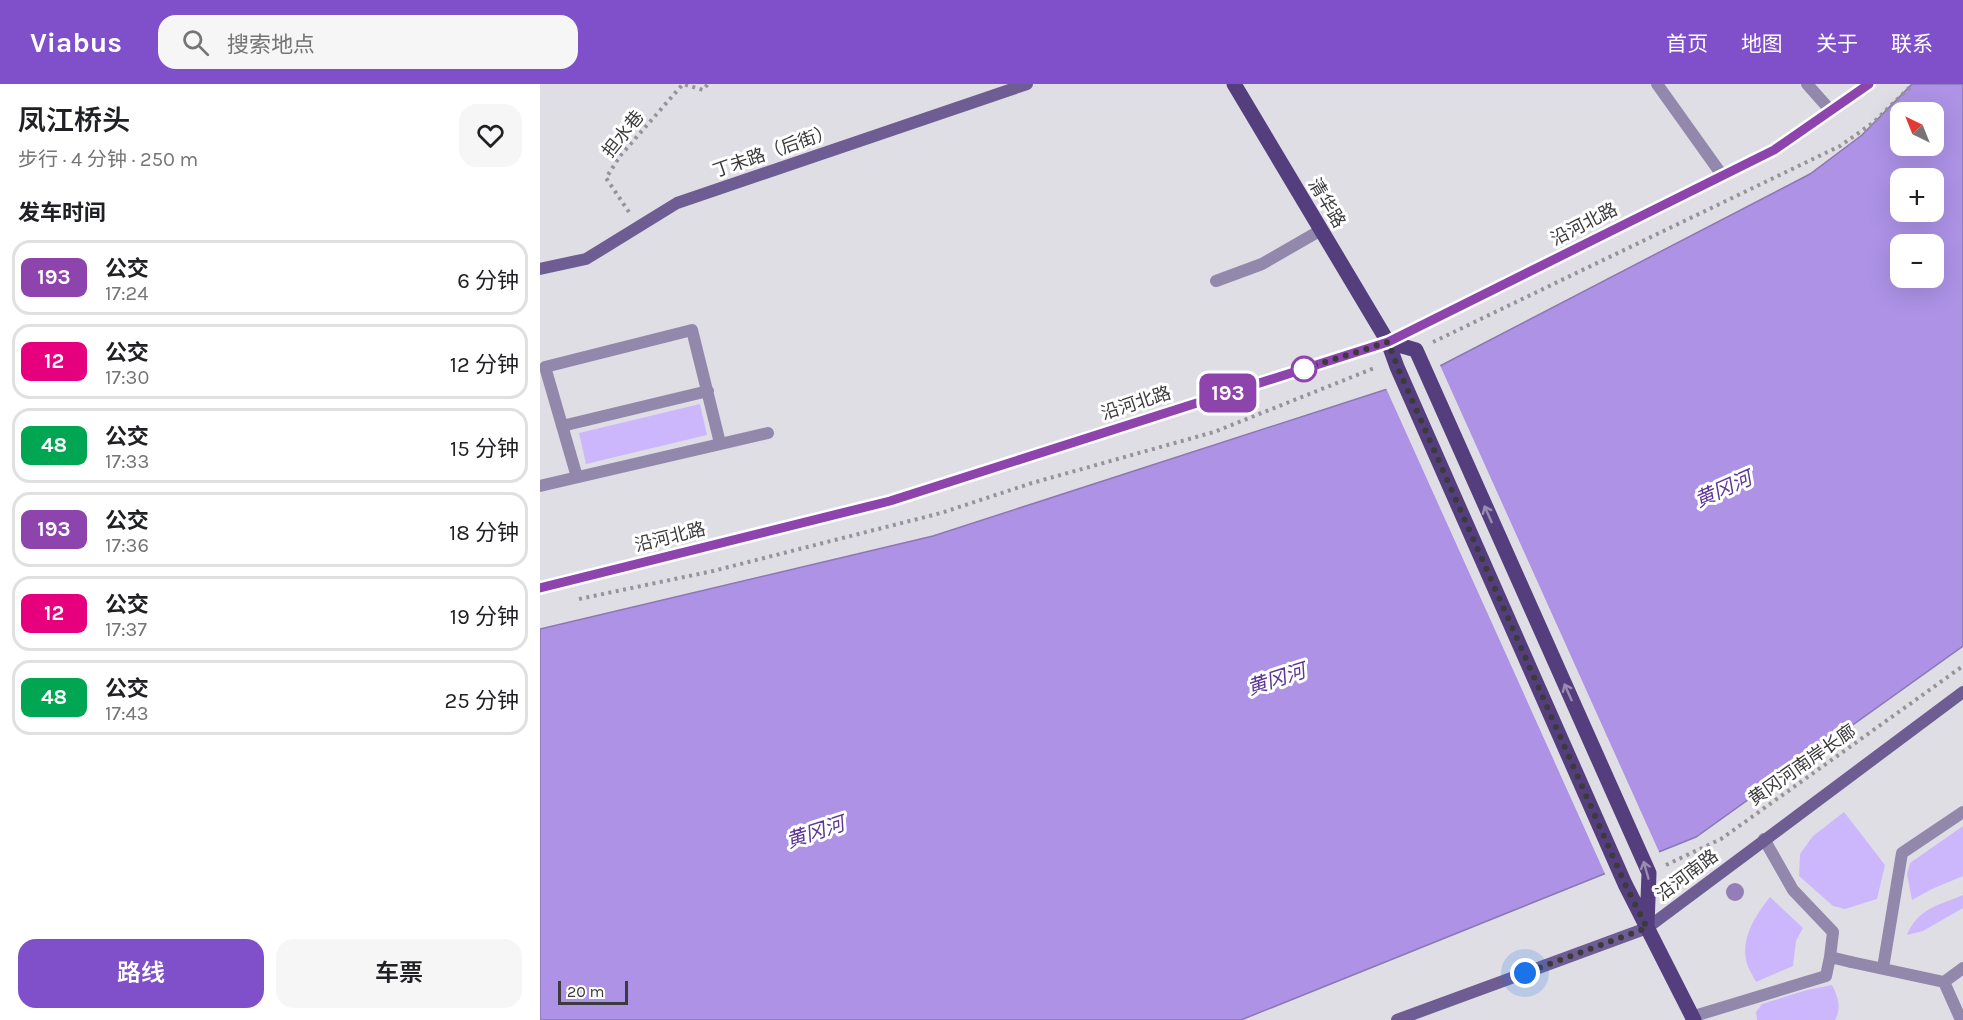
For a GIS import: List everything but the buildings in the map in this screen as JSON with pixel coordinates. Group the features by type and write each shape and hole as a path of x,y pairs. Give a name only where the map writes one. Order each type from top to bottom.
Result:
{"main road":[{"name":"清华路","path":"1234,84 1388,342 1620,874 1693,1019"},
{"path":"1388,342 1417,354 1649,873 1647,928"}],"street":[{"name":"丁未路（后街）","path":"540,270 586,260 676,203 1027,84"},
{"path":"1657,84 1722,175"},
{"path":"1807,84 1832,111"},
{"name":"沿河北路","path":"540,588 890,501 1388,342 1774,150 1869,84"},
{"path":"1216,281 1262,264 1321,231"},
{"path":"577,477 545,367 692,330 720,443"},
{"path":"562,426 708,392"},
{"path":"540,486 768,433"},
{"name":"沿河南路","path":"1397,1020 1647,928 1963,692"},
{"path":"1883,968 1902,853 1963,812"},
{"path":"1693,1019 1826,976 1833,932 1792,890 1764,839"},
{"path":"1830,957 1944,982 1963,968"},
{"path":"1944,982 1961,1020"}],"path":[{"name":"担水巷","path":"640,227 606,178 620,156 683,84 703,90 708,84"},
{"path":"1417,354 1840,146 1874,122 1913,84"},
{"path":"570,601 713,571 941,513 1032,483 1214,432 1396,364"},
{"name":"黄冈河南岸长廊","path":"1649,873 1721,839 1963,666"}],"shaded area":[{"path":"700,404 707,435 586,464 579,433"},
{"path":"1844,812 1885,865 1877,899 1845,909 1833,906 1799,876 1800,854 1813,836"},
{"path":"1963,826 1963,876 1912,900 1907,874 1910,863"},
{"path":"1963,895 1963,908 1923,931 1907,935 1923,913"},
{"path":"1770,897 1803,928 1796,941 1793,966 1756,982 1745,955 1747,937 1754,920"},
{"path":"1832,985 1838,1002 1835,1020 1757,1020 1756,1012 1762,1004"}],"water":[{"name":"黄冈河","path":"1912,84 1963,84 1963,646 1696,837 1241,1020 540,1020 540,629 933,536 1409,382 1810,174 1862,135 1890,106 1890,156 1944,156 1944,102 1894,102"}],"pier":[{"path":"1439,363 1660,854 1606,876 1385,386 1408,379"}],"bus line":[{"name":"193","path":"540,588 890,501 1388,342 1774,150 1869,84"}],"route":[{"path":"1304,369 1294,372 1388,342 1625,884 1647,928 1525,973"}]}
